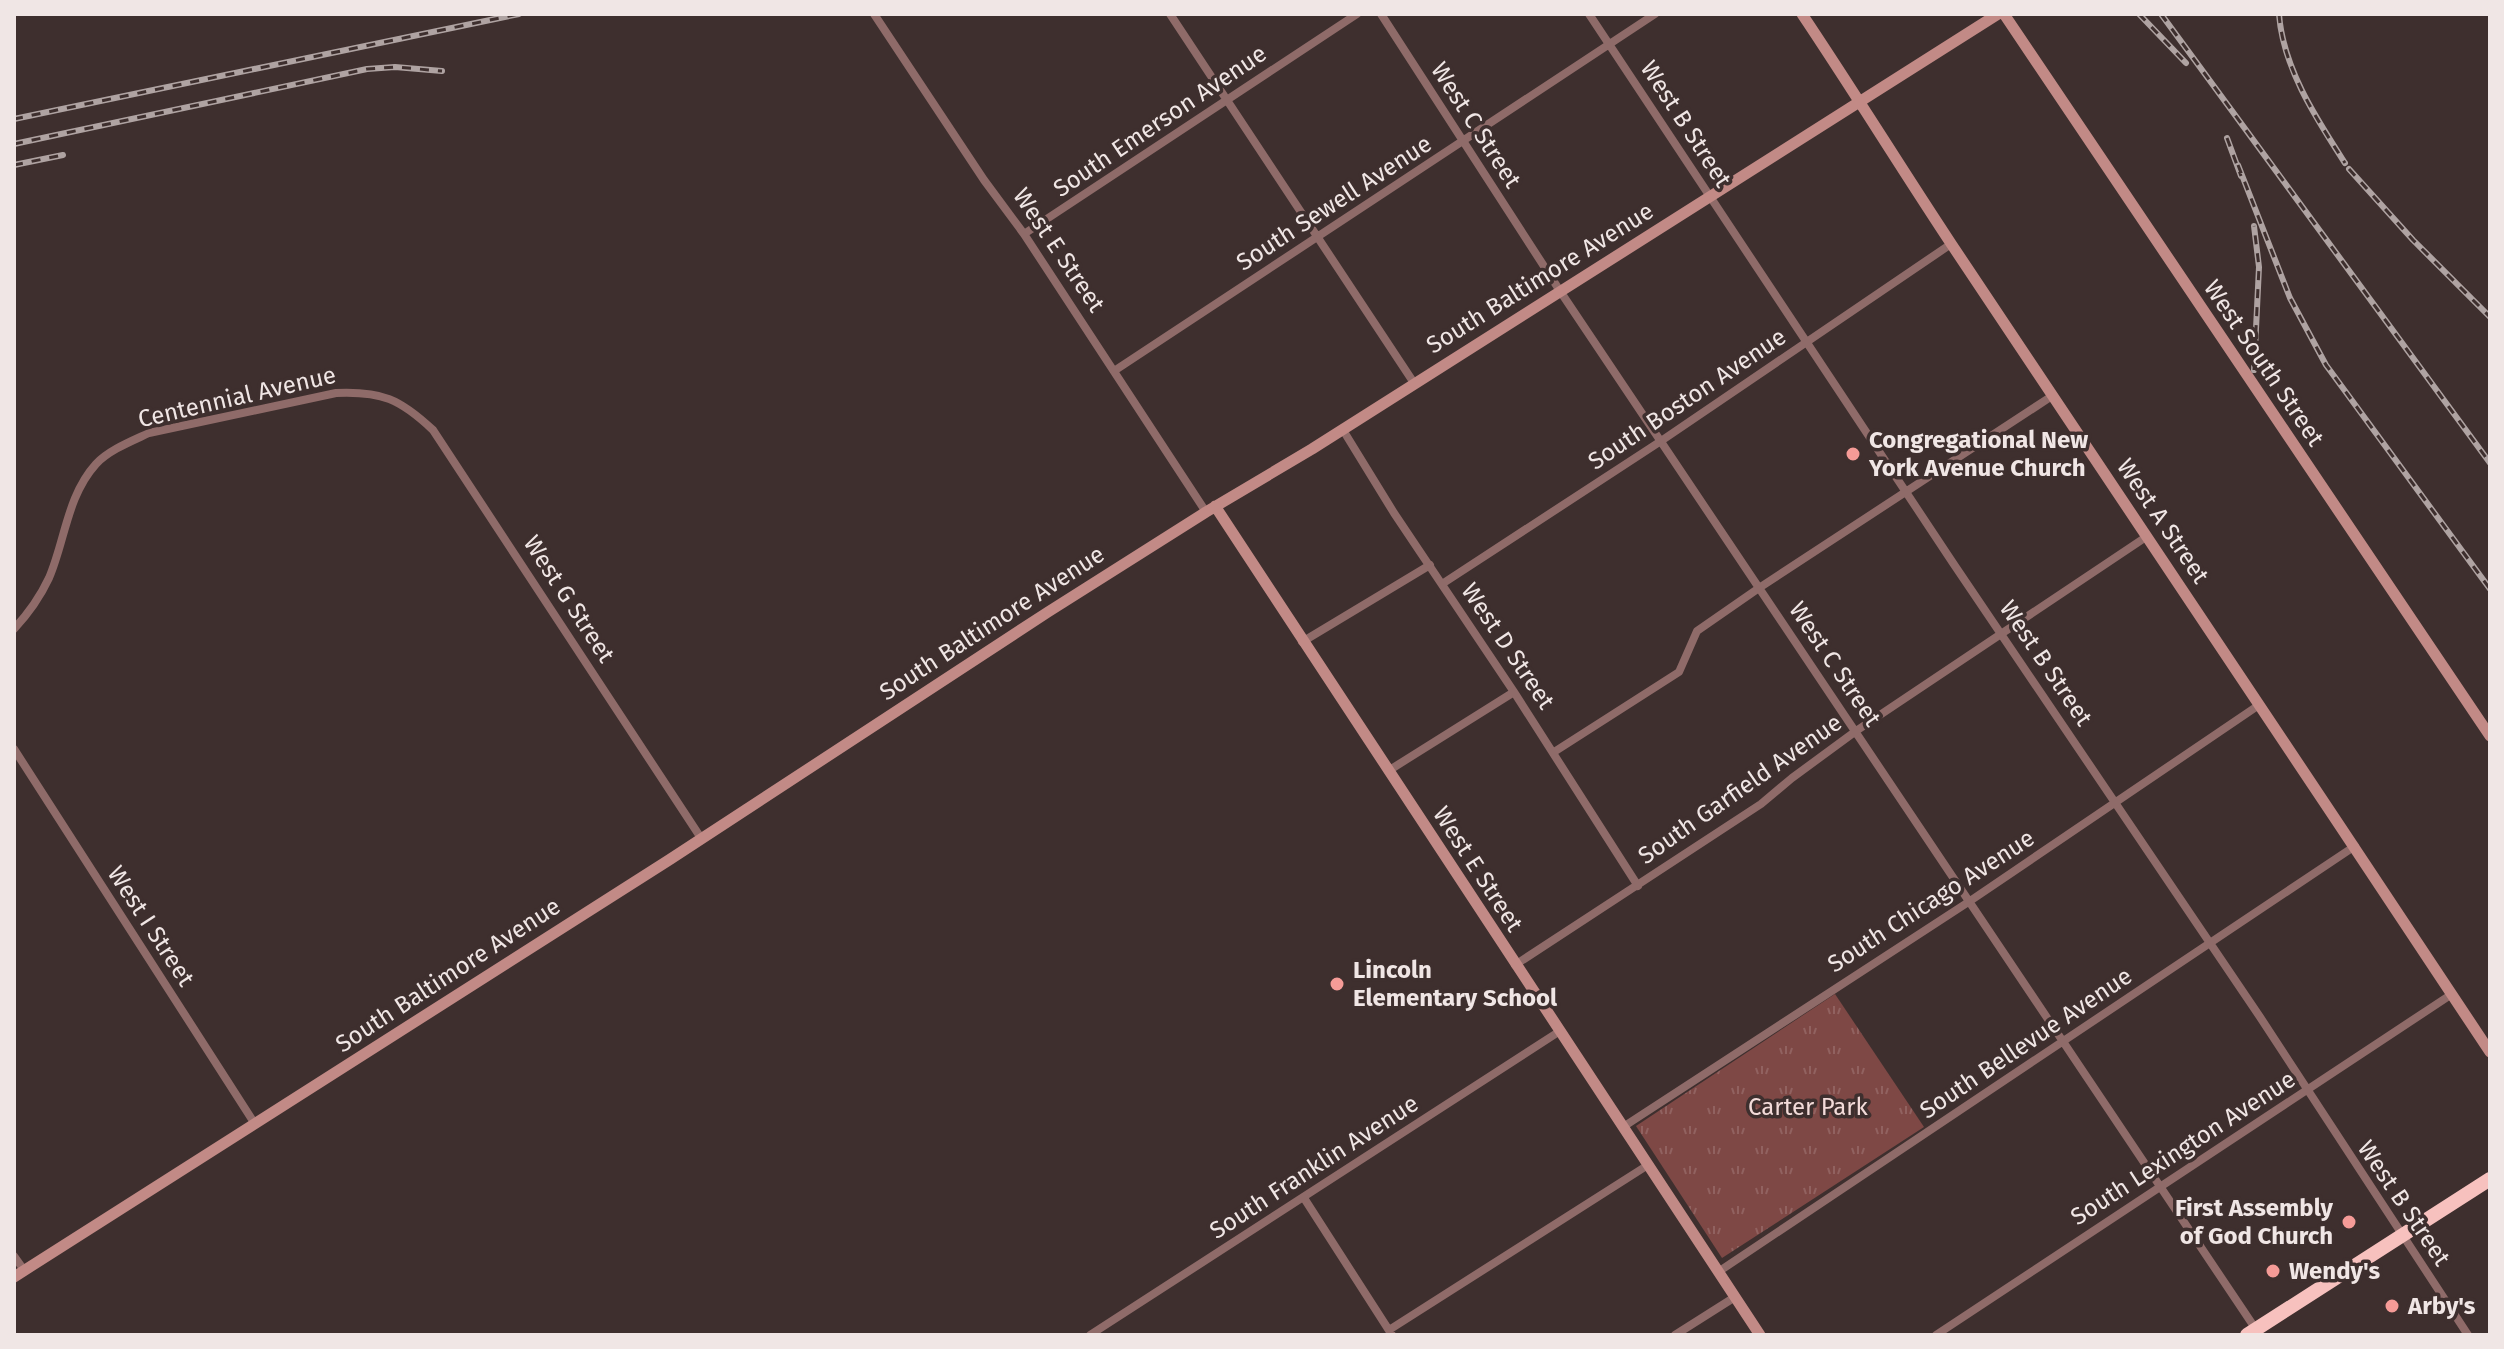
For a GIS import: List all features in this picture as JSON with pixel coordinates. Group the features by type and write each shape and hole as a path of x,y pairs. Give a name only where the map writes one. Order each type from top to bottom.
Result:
{"highway":[{"path":"2254,1333 2490,1179"}],"street":[{"name":"West E Street","path":"874,14 1114,371 1302,642 1760,1335"},
{"path":"1170,14 1414,383"},
{"name":"South Emerson Avenue","path":"1024,234 1357,14"},
{"name":"West C Street","path":"1381,14 1560,291 1970,901 2254,1333"},
{"name":"West B Street","path":"1589,14 2468,1335"},
{"name":"South Sewell Avenue","path":"1114,371 1655,14"},
{"name":"West A Street","path":"1802,14 1951,244 2490,1052"},
{"name":"South Baltimore Avenue","path":"19,1273 1210,509 1343,430 2001,14"},
{"name":"West South Street","path":"2001,14 2490,736"},
{"name":"South Boston Avenue","path":"1442,584 1661,441 1951,244"},
{"name":"Centennial Avenue","path":"14,629 48,579 63,530 87,477 97,463 125,445 149,433 336,393 365,392 387,397"},
{"path":"1554,752 1679,672 1697,631 2052,396"},
{"name":"West G Street","path":"387,397 415,413 433,430 701,838"},
{"name":"West D Street","path":"1343,430 1638,886"},
{"name":"South Garfield Avenue","path":"1515,965 1761,804 1856,731 2146,537"},
{"path":"1302,642 1430,565"},
{"path":"1388,771 1514,692"},
{"name":"South Chicago Avenue","path":"1623,1127 1970,901 2259,705"},
{"name":"West I Street","path":"14,749 255,1124"},
{"name":"South Bellevue Avenue","path":"1718,1272 2355,846"},
{"name":"South Lexington Avenue","path":"1936,1335 2452,994"},
{"name":"South Franklin Avenue","path":"1090,1335 1560,1031"},
{"path":"1304,1198 1391,1333 1648,1165"},
{"path":"14,1256 19,1273"},
{"path":"1675,1335 1735,1297"}],"green space":[{"name":"Carter Park","path":"1835,994 1924,1127 1722,1258 1636,1126"}],"railway":[{"path":"14,119 519,14"},
{"path":"2139,14 2186,63"},
{"path":"2161,14 2490,463"},
{"path":"2279,14 2294,73 2312,110 2345,163"},
{"path":"14,144 367,69 395,67 442,71"},
{"path":"2227,138 2241,176"},
{"path":"14,165 63,155"},
{"path":"2238,165 2290,298 2326,365 2490,589"},
{"path":"2349,169 2413,240 2490,317"},
{"path":"2254,226 2259,267 2254,370"}],"place":[{"name":"Congregational New York Avenue Church","path":"1853,454"},
{"name":"Lincoln Elementary School","path":"1337,984"},
{"name":"First Assembly of God Church","path":"2349,1222"},
{"name":"Wendy's","path":"2273,1271"},
{"name":"Arby's","path":"2392,1306"}]}
